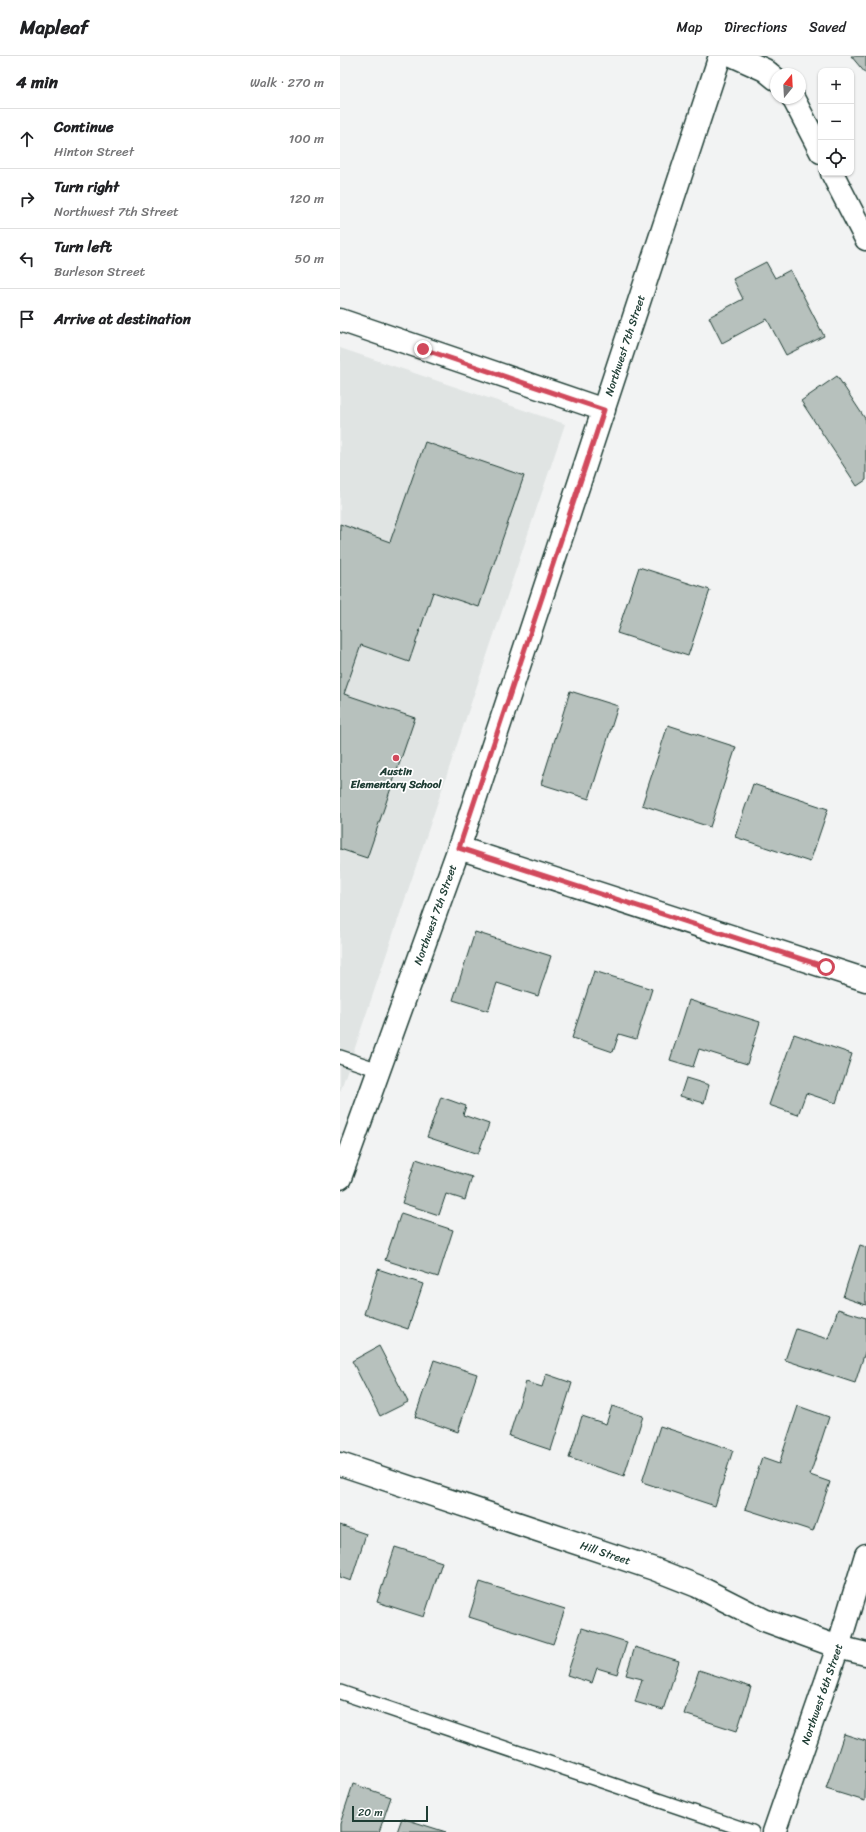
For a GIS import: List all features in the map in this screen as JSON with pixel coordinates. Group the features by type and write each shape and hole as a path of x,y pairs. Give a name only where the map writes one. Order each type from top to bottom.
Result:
{"street":[{"name":"Northwest 7th Street","path":"340,1178 459,848 720,56"},
{"path":"734,56 765,70 770,74"},
{"path":"796,104 818,146"},
{"path":"834,176 866,239"},
{"path":"340,320 604,410"},
{"path":"459,848 866,980"},
{"name":"Hill Street","path":"340,1464 654,1569 697,1586 764,1620 838,1646 866,1654"},
{"name":"Northwest 6th Street","path":"774,1832 838,1646 866,1555"}],"lane":[{"path":"340,1057 379,1070"},
{"path":"340,1692 752,1832"}],"shaded area":[{"name":"Austin Elementary School","path":"340,348 565,424 340,1092"}],"building":[{"path":"851,56 866,56 866,74"},
{"path":"766,262 775,278 790,270 824,336 786,355 767,319 722,343 709,317 743,299 733,279"},
{"path":"837,376 866,420 866,480 857,486 801,401"},
{"path":"425,442 524,476 479,607 433,592 409,662 361,645 344,694 415,718 367,858 340,849 340,524 390,542"},
{"path":"639,567 710,590 688,656 617,633"},
{"path":"570,691 618,706 589,799 541,784"},
{"path":"668,725 736,747 710,827 642,805"},
{"path":"753,784 828,809 810,862 735,837"},
{"path":"475,932 551,956 538,996 497,983 488,1011 453,1000"},
{"path":"594,971 652,989 636,1039 619,1034 613,1052 572,1038"},
{"path":"689,1000 760,1022 747,1064 699,1049 693,1067 670,1060"},
{"path":"794,1034 852,1054 836,1103 806,1093 798,1115 769,1105"},
{"path":"686,1078 709,1085 704,1103 680,1096"},
{"path":"441,1097 466,1106 463,1115 489,1124 478,1154 427,1137"},
{"path":"416,1159 472,1177 465,1200 446,1194 439,1215 402,1203"},
{"path":"401,1213 453,1230 438,1277 385,1260"},
{"path":"860,1245 866,1247 866,1305 843,1297"},
{"path":"378,1269 423,1284 408,1329 364,1314"},
{"path":"838,1309 866,1318 866,1349 855,1383 785,1360 796,1329 828,1339"},
{"path":"379,1346 408,1402 380,1416 352,1361"},
{"path":"434,1360 477,1374 458,1432 415,1417"},
{"path":"546,1374 572,1383 551,1450 509,1436 526,1382 542,1387"},
{"path":"612,1406 643,1416 624,1476 569,1458 582,1416 606,1424"},
{"path":"798,1406 829,1417 810,1475 830,1482 813,1531 745,1509 762,1458 779,1464"},
{"path":"660,1426 733,1450 715,1506 642,1482"},
{"path":"340,1525 366,1534 351,1581 340,1577"},
{"path":"395,1547 442,1562 424,1617 377,1602"},
{"path":"480,1582 565,1609 553,1644 469,1617"},
{"path":"582,1628 627,1642 617,1674 597,1668 592,1683 567,1675"},
{"path":"635,1647 679,1661 663,1710 635,1702 642,1679 626,1675"},
{"path":"699,1670 751,1687 737,1731 684,1714"},
{"path":"844,1734 866,1741 865,1801 826,1789"},
{"path":"353,1784 391,1797 379,1832 340,1832 340,1824"},
{"path":"402,1818 446,1832 397,1832"}],"place":[{"name":"Austin Elementary School","path":"396,758"}],"route":[{"path":"423,349 604,410 459,848 826,967"}]}
